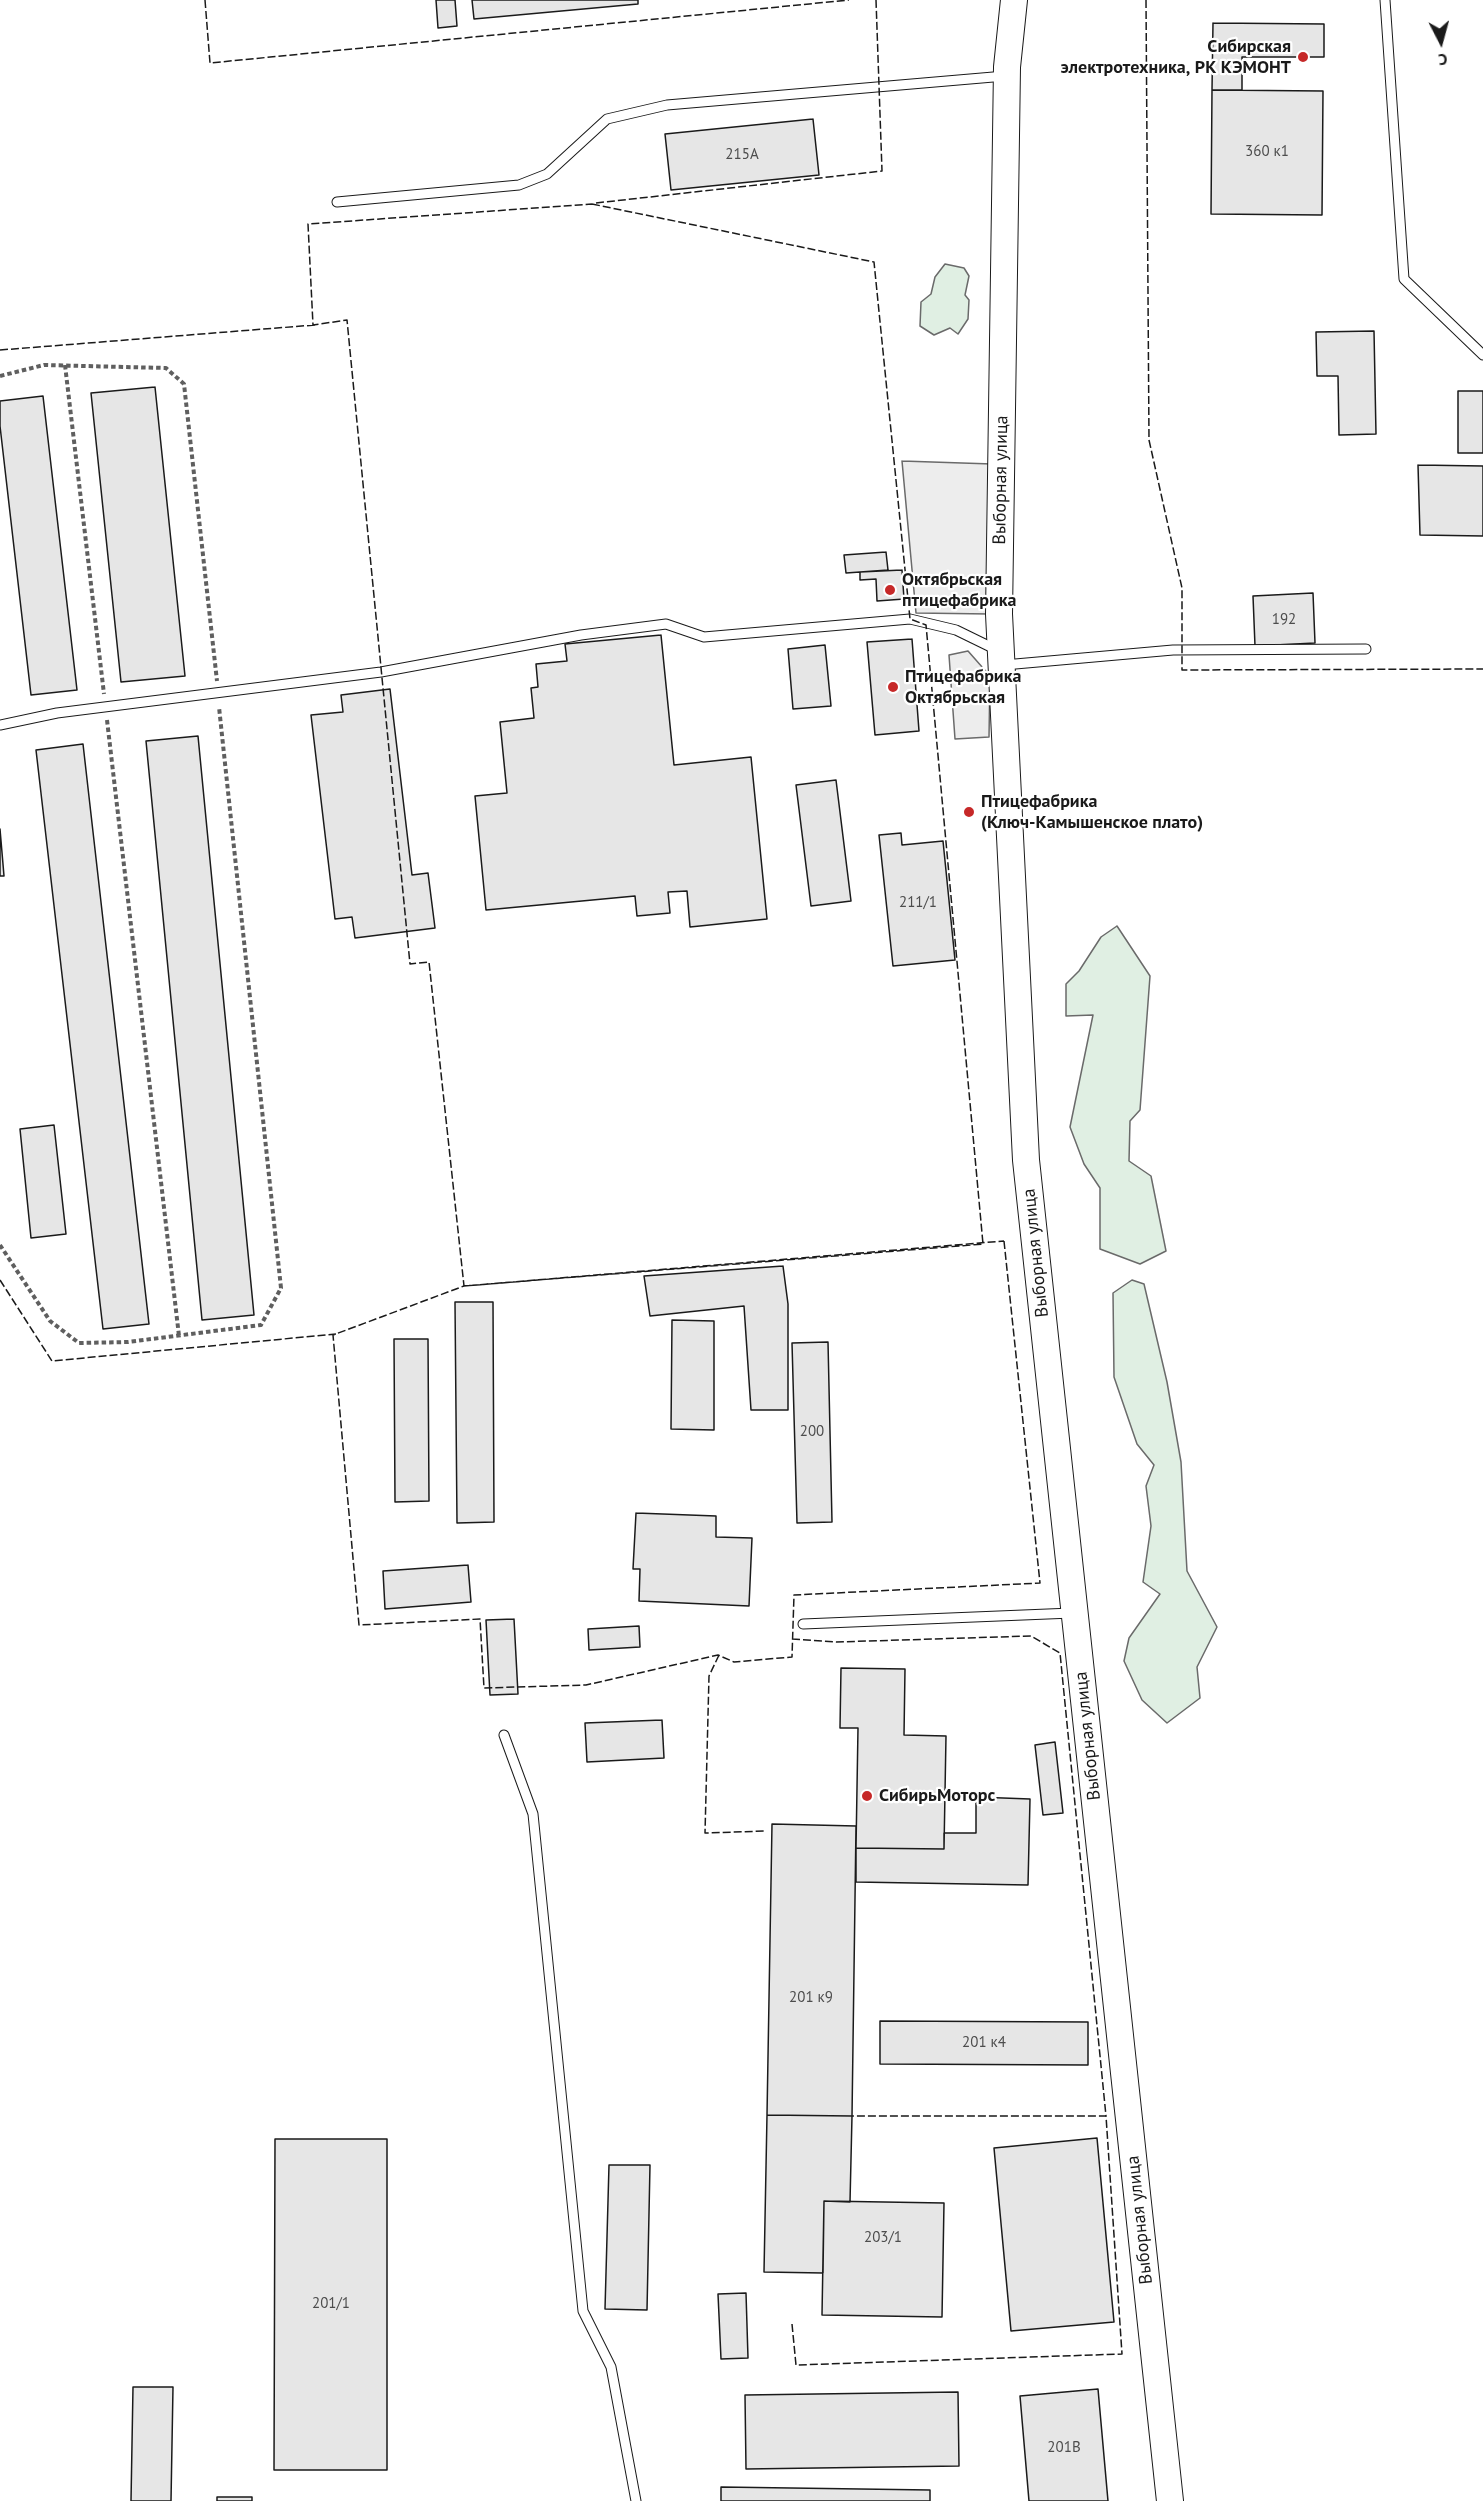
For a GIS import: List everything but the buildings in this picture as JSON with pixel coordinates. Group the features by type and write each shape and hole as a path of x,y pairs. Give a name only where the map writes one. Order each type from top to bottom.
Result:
{"main road":[{"name":"Выборная улица","path":"1014,0 1007,76 999,614 1026,1160 1170,2501"}],"lane":[{"path":"1385,0 1404,279 1483,355"},
{"path":"337,202 519,185 547,174 607,119 667,105 1007,76"},
{"path":"0,725 57,713 381,672 581,635 666,624 705,638 910,619 956,630 1002,659 1173,650 1366,649"},
{"path":"803,1624 1075,1613"},
{"path":"504,1735 532,1814 583,2311 611,2367 636,2501"}],"path":[{"path":"0,376 44,365 166,368 184,384 281,1288 261,1325 128,1342 79,1343 50,1321 0,1245"},
{"path":"64,365 179,1336"}],"green space":[{"path":"945,264 964,268 969,276 965,295 969,300 968,319 958,334 950,328 934,335 920,326 921,302 931,294 935,277"},
{"path":"1117,926 1150,976 1140,1110 1130,1121 1129,1161 1151,1176 1166,1251 1140,1264 1100,1249 1100,1188 1084,1164 1070,1127 1093,1015 1066,1016 1066,984 1079,971 1101,937"},
{"path":"1132,1280 1144,1284 1167,1382 1181,1462 1187,1571 1217,1627 1197,1667 1200,1698 1167,1723 1142,1700 1124,1661 1129,1638 1160,1594 1143,1582 1151,1526 1146,1486 1154,1465 1137,1444 1114,1377 1113,1293"}],"shaded area":[{"path":"902,461 992,464 990,614 916,613"},
{"path":"968,651 990,676 989,737 955,739 949,655"}],"fence":[{"path":"205,0 210,63 849,0"},
{"path":"596,203 882,171 876,0"},
{"path":"1146,0 1149,440 1182,588 1182,670 1483,669"},
{"path":"592,204 874,262 910,619 926,625 983,1244 464,1286 429,962 410,964 347,320 313,325 308,224 592,204"},
{"path":"0,350 315,325"},
{"path":"1004,1241 1040,1583 794,1595 792,1657 734,1662 718,1655 586,1685 484,1688 480,1619 359,1625 333,1335 464,1286 1004,1241"},
{"path":"0,1280 52,1361 336,1334"},
{"path":"792,1639 836,1642 1031,1636 1060,1653 1106,2116"},
{"path":"719,1655 709,1676 705,1833 765,1831"},
{"path":"792,2324 796,2365 1122,2354 1106,2116 852,2116"}],"place":[{"name":"Сибирская электротехника, РК КЭМОНТ","path":"1303,57"},
{"name":"Октябрьская птицефабрика","path":"890,590"},
{"name":"Птицефабрика Октябрьская","path":"893,687"},
{"name":"Птицефабрика (Ключ-Камышенское плато)","path":"969,812"},
{"name":"СибирьМоторс","path":"867,1796"}]}
